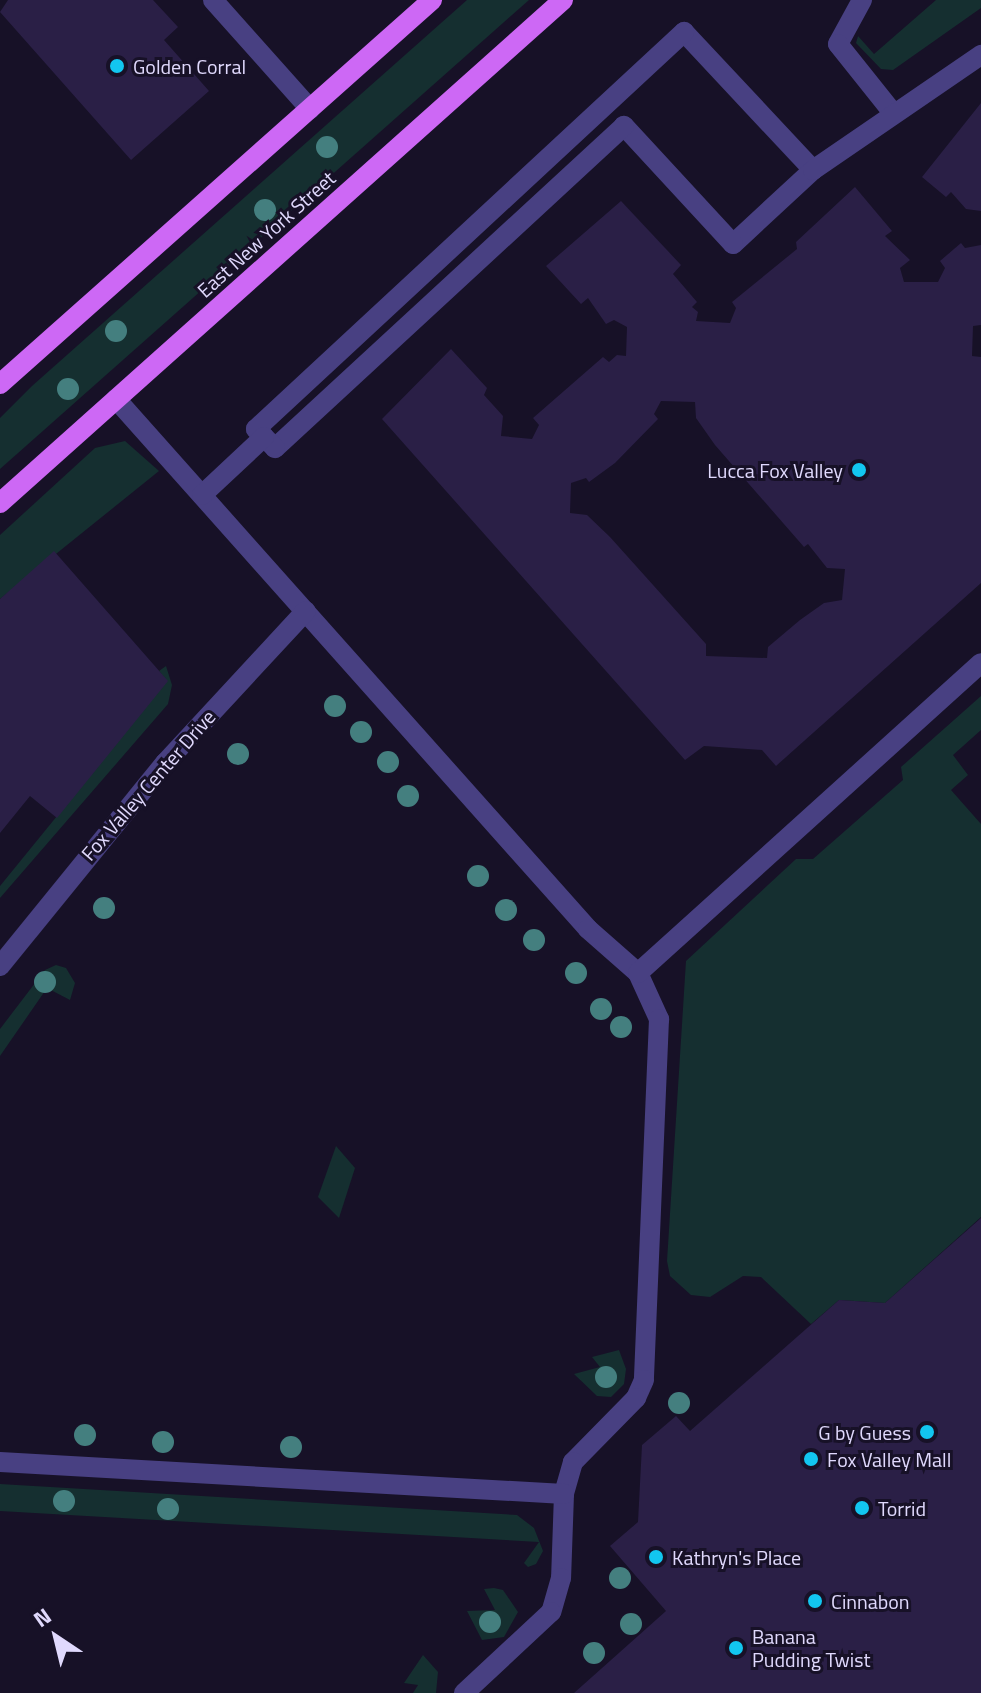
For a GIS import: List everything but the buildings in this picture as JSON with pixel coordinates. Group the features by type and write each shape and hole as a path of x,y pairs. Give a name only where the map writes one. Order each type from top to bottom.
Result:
{"main road":[{"path":"0,384 432,0"},
{"name":"East New York Street","path":"0,503 563,0"}],"street":[{"path":"213,0 310,109"},
{"path":"862,0 838,44 893,113"},
{"path":"813,170 684,32 256,429 275,448 624,126 733,244 813,170 981,55"},
{"path":"116,399 588,929 638,973 659,1019 647,1362 636,1398 573,1462 564,1494 561,1578 551,1612 464,1693"},
{"path":"202,495 264,437"},
{"name":"Fox Valley Center Drive","path":"0,966 138,794 306,611"},
{"path":"638,973 981,663"},
{"path":"0,1462 564,1494"}],"green space":[{"path":"467,0 529,0 0,469 0,418 32,386"},
{"path":"936,0 981,0 981,8 893,70 881,69 856,43 858,36 874,54"},
{"path":"125,441 159,471 0,599 0,535 95,448"},
{"path":"166,666 172,685 168,704 0,898 0,886 167,681 159,671"},
{"path":"981,696 981,730 953,755 968,775 951,790 981,824 981,1217 885,1303 839,1300 811,1324 761,1277 743,1276 710,1297 691,1295 670,1276 667,1261 686,961 796,859 813,859 903,780 901,767"},
{"path":"56,965 66,968 75,983 70,1000 47,988 0,1056 0,1029 45,970"},
{"path":"336,1146 355,1168 339,1218 318,1197"},
{"path":"619,1350 626,1369 624,1384 611,1397 597,1396 574,1374 600,1367 592,1357"},
{"path":"0,1484 517,1515 534,1528 543,1551 536,1564 528,1567 524,1563 539,1542 0,1511"},
{"path":"484,1589 503,1590 518,1612 504,1637 482,1640 467,1611 495,1610"},
{"path":"423,1655 438,1672 436,1693 413,1693 418,1685 404,1683"}],"place":[{"name":"Golden Corral","path":"117,66"},
{"name":"Lucca Fox Valley","path":"859,470"},
{"name":"G by Guess","path":"927,1432"},
{"name":"Fox Valley Mall","path":"811,1459"},
{"name":"Torrid","path":"862,1508"},
{"name":"Kathryn's Place","path":"656,1557"},
{"name":"Cinnabon","path":"815,1601"},
{"name":"Banana Pudding Twist","path":"736,1648"}]}
